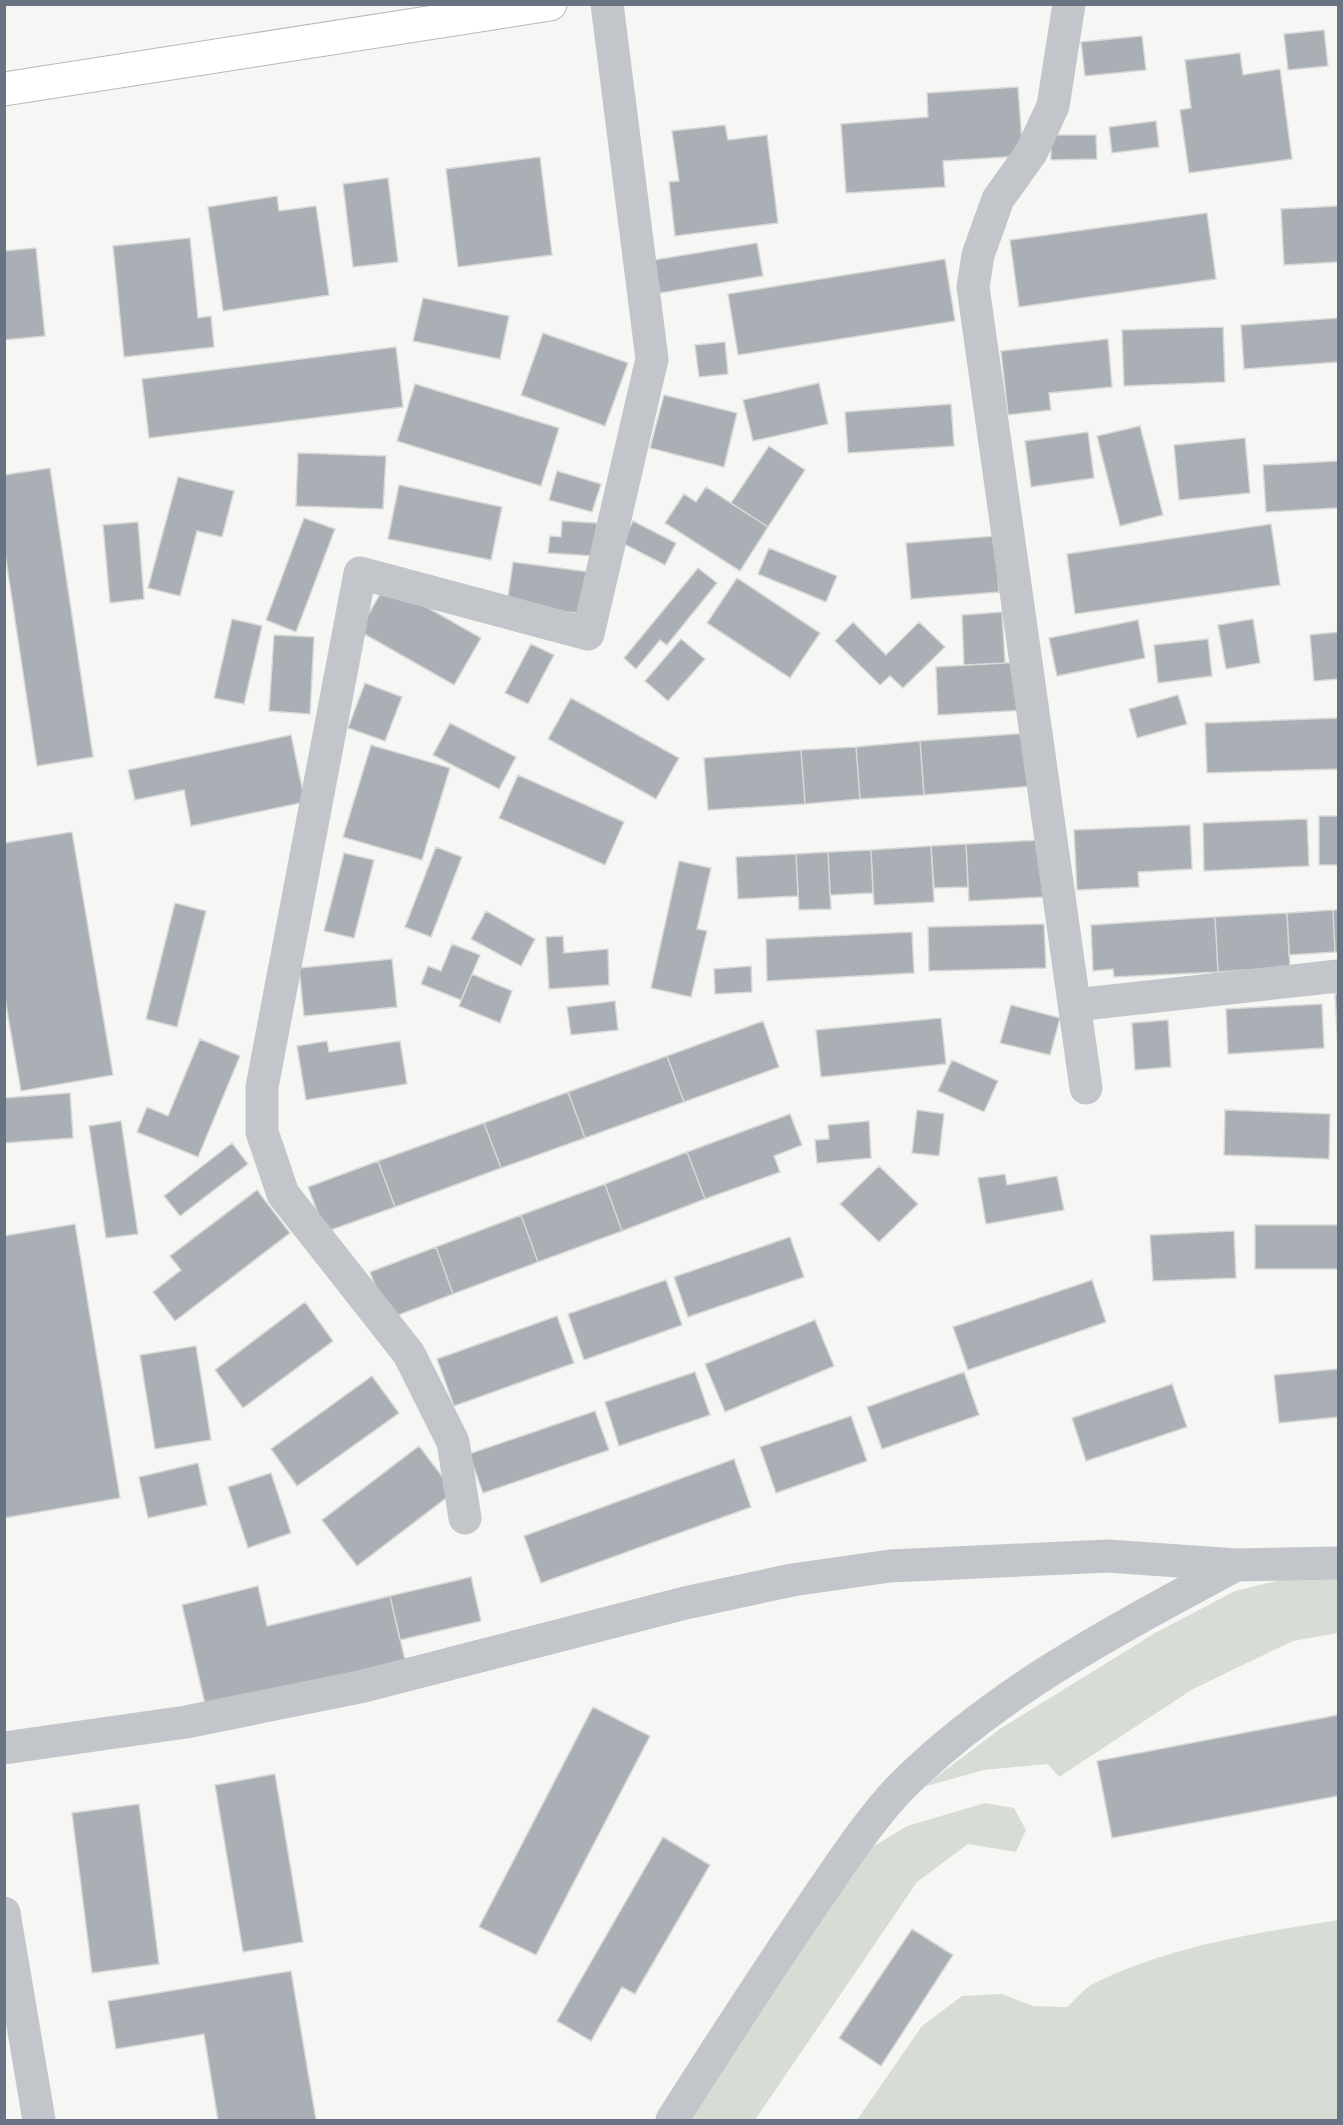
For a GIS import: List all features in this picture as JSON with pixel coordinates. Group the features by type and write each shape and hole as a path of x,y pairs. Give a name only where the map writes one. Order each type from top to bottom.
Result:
{"main road":[{"path":"4,89 550,4"}],"street":[{"path":"465,1518 453,1442 409,1354 283,1194 262,1132 262,1088 360,573 588,634 652,359 607,4"},
{"path":"1069,4 1053,106 1031,153 998,199 978,255 973,287 1086,1088"},
{"path":"1075,1005 1338,976"},
{"path":"4,1748 186,1722 364,1686 685,1603 803,1579 890,1566 1108,1556 1236,1565 1338,1563"},
{"path":"672,2121 756,1987 827,1884 905,1782 962,1732 1072,1657 1236,1565"},
{"path":"4,1913 39,2121"}],"shaded area":[{"path":"1293,1577 1338,1578 1338,1633 1293,1641 1193,1689 1059,1777 1048,1764 984,1770 923,1787 1000,1729 1155,1633 1235,1591"},
{"path":"985,1803 1014,1808 1026,1830 1016,1852 968,1844 917,1882 755,2120 690,2120 742,2029 866,1851 907,1826"},
{"path":"1338,1920 1338,2120 857,2120 922,2026 962,1996 1002,1994 1033,2006 1067,2007 1091,1985 1153,1959 1214,1942"}],"building":[{"path":"1324,30 1328,66 1288,70 1284,34"},
{"path":"1142,36 1146,70 1085,76 1081,42"},
{"path":"1240,53 1243,75 1280,69 1292,159 1189,173 1180,110 1191,108 1185,60"},
{"path":"1018,87 1023,156 943,161 945,187 846,193 841,124 928,117 927,93"},
{"path":"1156,121 1159,147 1112,153 1109,127"},
{"path":"725,125 728,140 767,135 778,223 675,236 669,182 679,181 672,131"},
{"path":"1051,135 1096,135 1097,159 1051,160"},
{"path":"540,157 552,255 458,267 446,169"},
{"path":"388,178 398,262 353,267 343,184"},
{"path":"277,196 279,211 316,206 329,295 223,311 208,207"},
{"path":"1338,206 1338,262 1284,265 1281,209"},
{"path":"1207,213 1216,279 1019,307 1010,240"},
{"path":"190,238 198,318 211,316 214,347 124,357 113,246"},
{"path":"757,243 763,276 660,293 654,260"},
{"path":"36,248 45,336 4,340 4,251"},
{"path":"945,259 955,321 738,355 728,294"},
{"path":"423,298 509,316 500,359 413,341"},
{"path":"1338,318 1338,362 1244,369 1241,325"},
{"path":"1223,327 1225,382 1124,386 1122,330"},
{"path":"543,333 628,363 605,426 521,395"},
{"path":"1108,339 1112,387 1049,393 1051,410 1008,415 1001,351"},
{"path":"725,342 728,374 699,377 695,345"},
{"path":"396,347 403,407 149,438 142,379"},
{"path":"819,383 828,424 753,441 743,400"},
{"path":"415,384 559,428 541,486 397,441"},
{"path":"664,395 737,413 724,467 650,448"},
{"path":"951,404 954,446 848,453 845,412"},
{"path":"1140,426 1163,515 1120,526 1097,436"},
{"path":"1088,432 1094,478 1031,487 1025,441"},
{"path":"1245,438 1250,493 1179,500 1174,445"},
{"path":"769,446 805,470 768,527 731,503"},
{"path":"298,453 386,456 383,509 296,506"},
{"path":"1338,461 1338,508 1266,512 1263,465"},
{"path":"50,468 93,757 37,766 4,546 4,475"},
{"path":"557,471 601,484 592,512 549,500"},
{"path":"178,477 234,491 222,537 197,531 180,596 148,588"},
{"path":"399,485 502,507 491,560 388,539"},
{"path":"706,487 768,527 740,571 665,523 684,494 696,502"},
{"path":"304,518 335,529 296,632 266,620"},
{"path":"562,521 597,523 594,556 548,553 550,536 561,537"},
{"path":"633,521 676,543 665,565 622,543"},
{"path":"138,522 144,599 110,603 103,525"},
{"path":"1271,524 1280,585 1075,614 1067,554"},
{"path":"995,536 999,592 911,599 906,543"},
{"path":"769,548 837,576 826,602 758,574"},
{"path":"513,562 589,572 583,614 507,604"},
{"path":"698,568 717,583 667,645 660,640 636,669 624,658"},
{"path":"737,578 820,633 790,678 707,623"},
{"path":"386,584 481,638 454,685 359,631"},
{"path":"1002,612 1005,663 964,665 962,615"},
{"path":"232,619 262,626 244,704 214,698"},
{"path":"1253,619 1260,663 1226,669 1218,625"},
{"path":"1138,620 1145,658 1057,676 1049,638"},
{"path":"853,622 886,655 919,622 945,647 903,688 890,676 880,685 835,641"},
{"path":"1338,632 1338,679 1314,681 1310,635"},
{"path":"274,635 314,637 310,714 269,711"},
{"path":"681,639 705,659 668,701 645,681"},
{"path":"1208,639 1212,676 1158,683 1154,645"},
{"path":"531,644 554,655 528,704 505,693"},
{"path":"1022,662 1025,710 938,715 936,667"},
{"path":"365,683 402,697 385,741 348,728"},
{"path":"1178,695 1187,724 1137,738 1129,709"},
{"path":"571,698 679,758 656,799 548,739"},
{"path":"1338,718 1338,769 1207,773 1205,723"},
{"path":"450,723 516,757 499,789 433,755"},
{"path":"1029,733 1033,786 924,795 920,741"},
{"path":"291,735 305,802 191,826 184,790 135,800 128,770"},
{"path":"920,741 924,795 860,799 856,747"},
{"path":"371,745 450,768 422,860 343,837"},
{"path":"856,747 860,799 805,804 801,750"},
{"path":"801,750 805,804 708,810 704,758"},
{"path":"518,775 624,822 605,865 499,818"},
{"path":"1319,816 1338,816 1338,865 1319,865"},
{"path":"1307,819 1309,866 1204,871 1203,823"},
{"path":"1190,825 1192,869 1138,872 1139,887 1077,890 1074,830"},
{"path":"72,832 113,1075 21,1091 4,993 4,843"},
{"path":"1042,840 1045,897 969,901 966,844"},
{"path":"966,844 968,887 934,888 931,846"},
{"path":"931,846 934,902 874,905 871,850"},
{"path":"436,847 462,857 431,937 405,927"},
{"path":"871,850 873,893 830,895 828,852"},
{"path":"828,852 831,909 799,910 796,854"},
{"path":"344,853 374,860 354,938 324,931"},
{"path":"796,854 798,896 738,899 736,857"},
{"path":"679,861 711,868 697,929 707,931 691,997 651,988"},
{"path":"175,903 206,911 177,1027 146,1019"},
{"path":"1333,910 1335,952 1289,955 1287,913"},
{"path":"1333,910 1338,910 1338,952 1335,952"},
{"path":"486,911 535,939 521,966 471,939"},
{"path":"1287,913 1290,967 1218,972 1215,917"},
{"path":"1215,917 1218,972 1114,977 1113,969 1093,971 1091,925"},
{"path":"1044,924 1046,968 929,971 928,927"},
{"path":"912,932 914,973 767,981 766,939"},
{"path":"563,936 564,953 608,949 609,985 549,989 546,937"},
{"path":"452,944 480,955 461,1000 421,984 428,966 441,971"},
{"path":"392,959 397,1007 304,1016 299,968"},
{"path":"751,966 752,992 715,994 714,969"},
{"path":"472,974 512,991 500,1023 459,1006"},
{"path":"1335,994 1338,994 1338,1047"},
{"path":"615,1001 618,1030 571,1035 567,1007"},
{"path":"1322,1004 1324,1048 1228,1054 1226,1009"},
{"path":"1011,1005 1060,1018 1050,1055 1000,1043"},
{"path":"941,1018 946,1064 821,1077 816,1030"},
{"path":"1168,1020 1171,1067 1135,1070 1132,1023"},
{"path":"763,1021 779,1067 684,1102 667,1056"},
{"path":"200,1039 240,1056 198,1157 137,1132 147,1107 168,1116"},
{"path":"327,1041 329,1052 400,1041 407,1084 306,1100 297,1046"},
{"path":"667,1056 684,1102 585,1138 568,1092"},
{"path":"952,1060 998,1081 984,1112 938,1091"},
{"path":"568,1092 585,1138 501,1168 484,1123"},
{"path":"70,1093 73,1138 4,1143 4,1098"},
{"path":"917,1110 944,1114 939,1156 912,1153"},
{"path":"1225,1110 1330,1114 1329,1159 1224,1155"},
{"path":"790,1114 802,1145 774,1156 780,1172 705,1199 687,1152"},
{"path":"121,1121 138,1234 106,1238 89,1126"},
{"path":"869,1121 871,1158 817,1163 815,1140 829,1139 828,1125"},
{"path":"484,1123 501,1168 395,1207 378,1161"},
{"path":"232,1143 248,1164 180,1216 164,1196"},
{"path":"687,1152 705,1199 622,1231 605,1184"},
{"path":"378,1161 395,1207 325,1232 308,1187"},
{"path":"879,1166 918,1204 879,1242 840,1204"},
{"path":"1005,1174 1007,1185 1057,1176 1064,1210 986,1224 978,1178"},
{"path":"605,1184 622,1231 538,1262 521,1215"},
{"path":"257,1190 290,1233 175,1321 153,1292 181,1270 170,1256"},
{"path":"521,1215 538,1262 453,1294 436,1247"},
{"path":"75,1224 120,1498 4,1518 4,1236"},
{"path":"1255,1225 1338,1225 1338,1269 1255,1269"},
{"path":"1234,1231 1236,1278 1153,1281 1150,1235"},
{"path":"790,1237 804,1277 688,1317 674,1277"},
{"path":"436,1247 453,1294 388,1319 370,1272"},
{"path":"666,1280 682,1325 584,1360 568,1314"},
{"path":"1092,1280 1106,1322 968,1370 953,1327"},
{"path":"305,1302 333,1341 243,1408 215,1370"},
{"path":"557,1316 574,1363 454,1406 437,1359"},
{"path":"815,1320 834,1366 725,1412 705,1364"},
{"path":"196,1346 211,1440 155,1449 140,1355"},
{"path":"1338,1369 1338,1417 1279,1423 1274,1375"},
{"path":"695,1372 710,1415 619,1446 605,1402"},
{"path":"964,1372 979,1415 882,1449 867,1407"},
{"path":"372,1376 399,1413 297,1486 271,1449"},
{"path":"1172,1384 1187,1427 1086,1461 1072,1418"},
{"path":"595,1411 609,1450 483,1493 469,1454"},
{"path":"851,1416 867,1461 776,1493 760,1447"},
{"path":"419,1446 454,1492 357,1566 322,1520"},
{"path":"734,1459 751,1507 541,1583 524,1536"},
{"path":"198,1463 207,1505 148,1518 139,1477"},
{"path":"271,1473 291,1533 248,1548 228,1487"},
{"path":"471,1577 481,1621 400,1640 390,1596"},
{"path":"258,1586 267,1626 390,1596 405,1660 206,1708 182,1605"},
{"path":"593,1707 650,1736 536,1955 479,1927"},
{"path":"1338,1715 1338,1796 1112,1838 1097,1761"},
{"path":"275,1774 303,1942 243,1952 215,1785"},
{"path":"139,1804 159,1964 92,1973 72,1813"},
{"path":"663,1837 710,1865 635,1994 622,1987 591,2041 557,2021"},
{"path":"912,1929 953,1955 881,2066 839,2038"},
{"path":"291,1971 316,2120 218,2120 204,2034 116,2049 108,2001"}]}
